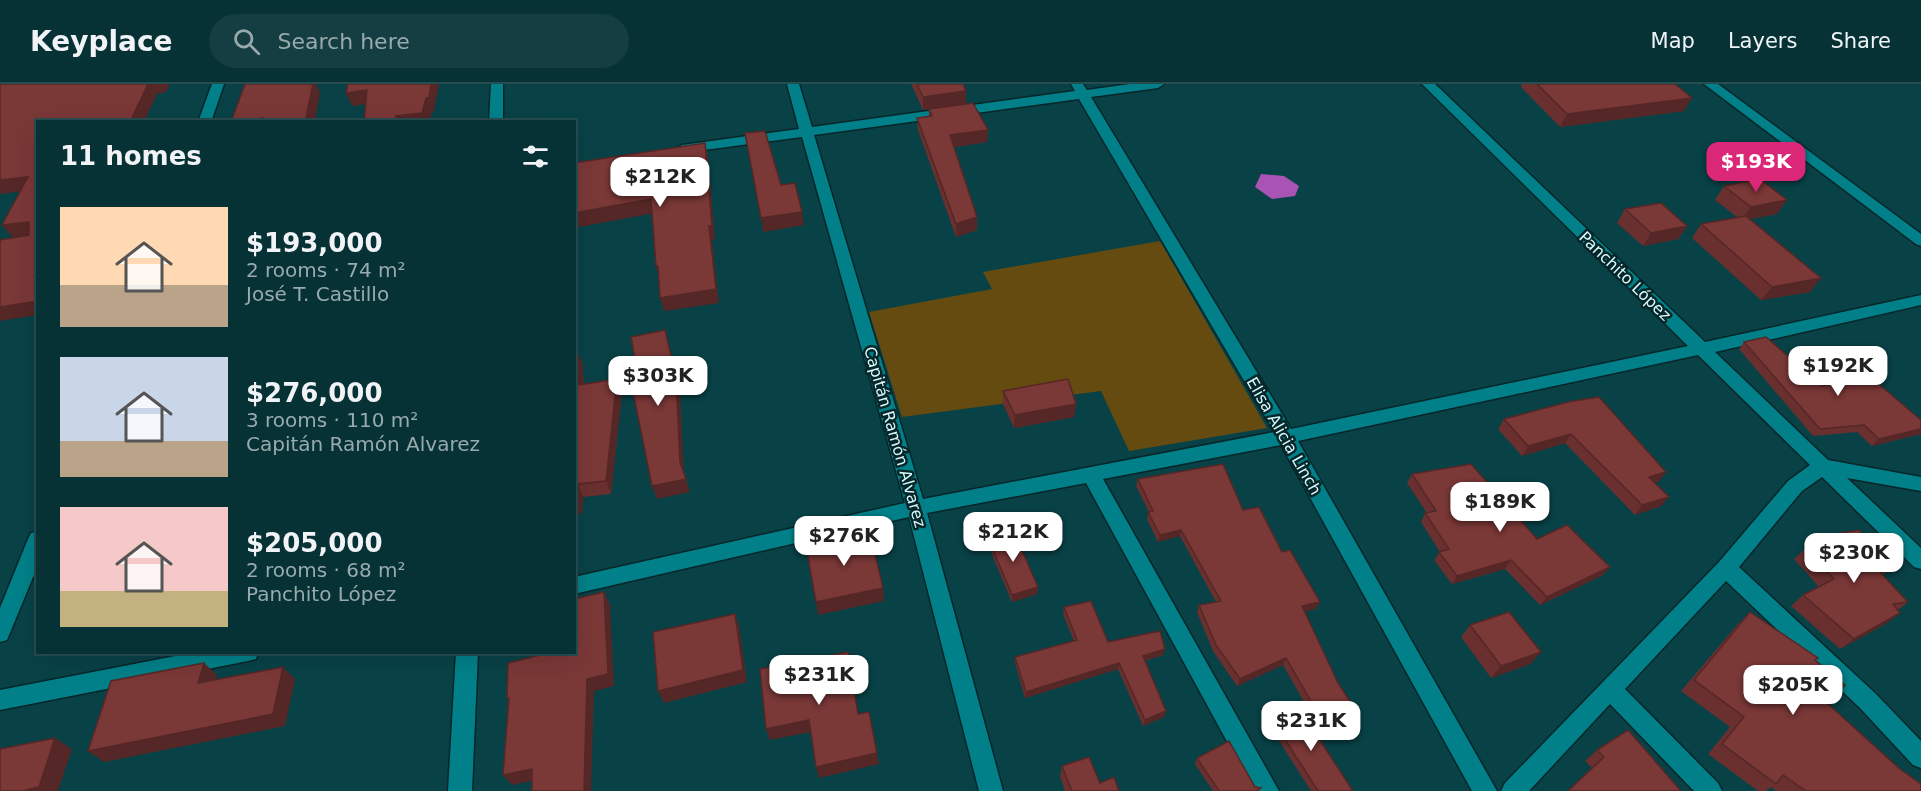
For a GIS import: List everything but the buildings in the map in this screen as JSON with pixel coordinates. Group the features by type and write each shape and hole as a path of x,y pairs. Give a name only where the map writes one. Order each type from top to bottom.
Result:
{"street":[{"path":"205,120 219,84"},
{"path":"496,120 497,84"},
{"name":"Capitán Ramón Alvarez","path":"793,84 916,508 991,791"},
{"path":"668,151 808,132 1080,89 1158,84"},
{"name":"Panchito López","path":"1428,84 1921,561"},
{"path":"1710,84 1921,241"},
{"name":"Elisa Alicia Linch","path":"1080,89 1286,437 1485,791"},
{"path":"576,586 916,508 1286,437 1921,300"},
{"path":"1513,791 1726,568 1795,486 1823,466 1921,483"},
{"path":"1091,474 1267,791"},
{"path":"0,633 36,544"},
{"path":"1726,568 1868,702 1921,757"},
{"path":"0,700 238,654"},
{"path":"460,791 467,654"},
{"path":"1610,689 1710,791"}],"shaded area":[{"path":"1261,174 1284,176 1299,186 1295,196 1272,199 1255,187"},
{"path":"1160,241 1267,428 1129,451 1101,391 902,417 869,312 992,289 983,272"}]}
